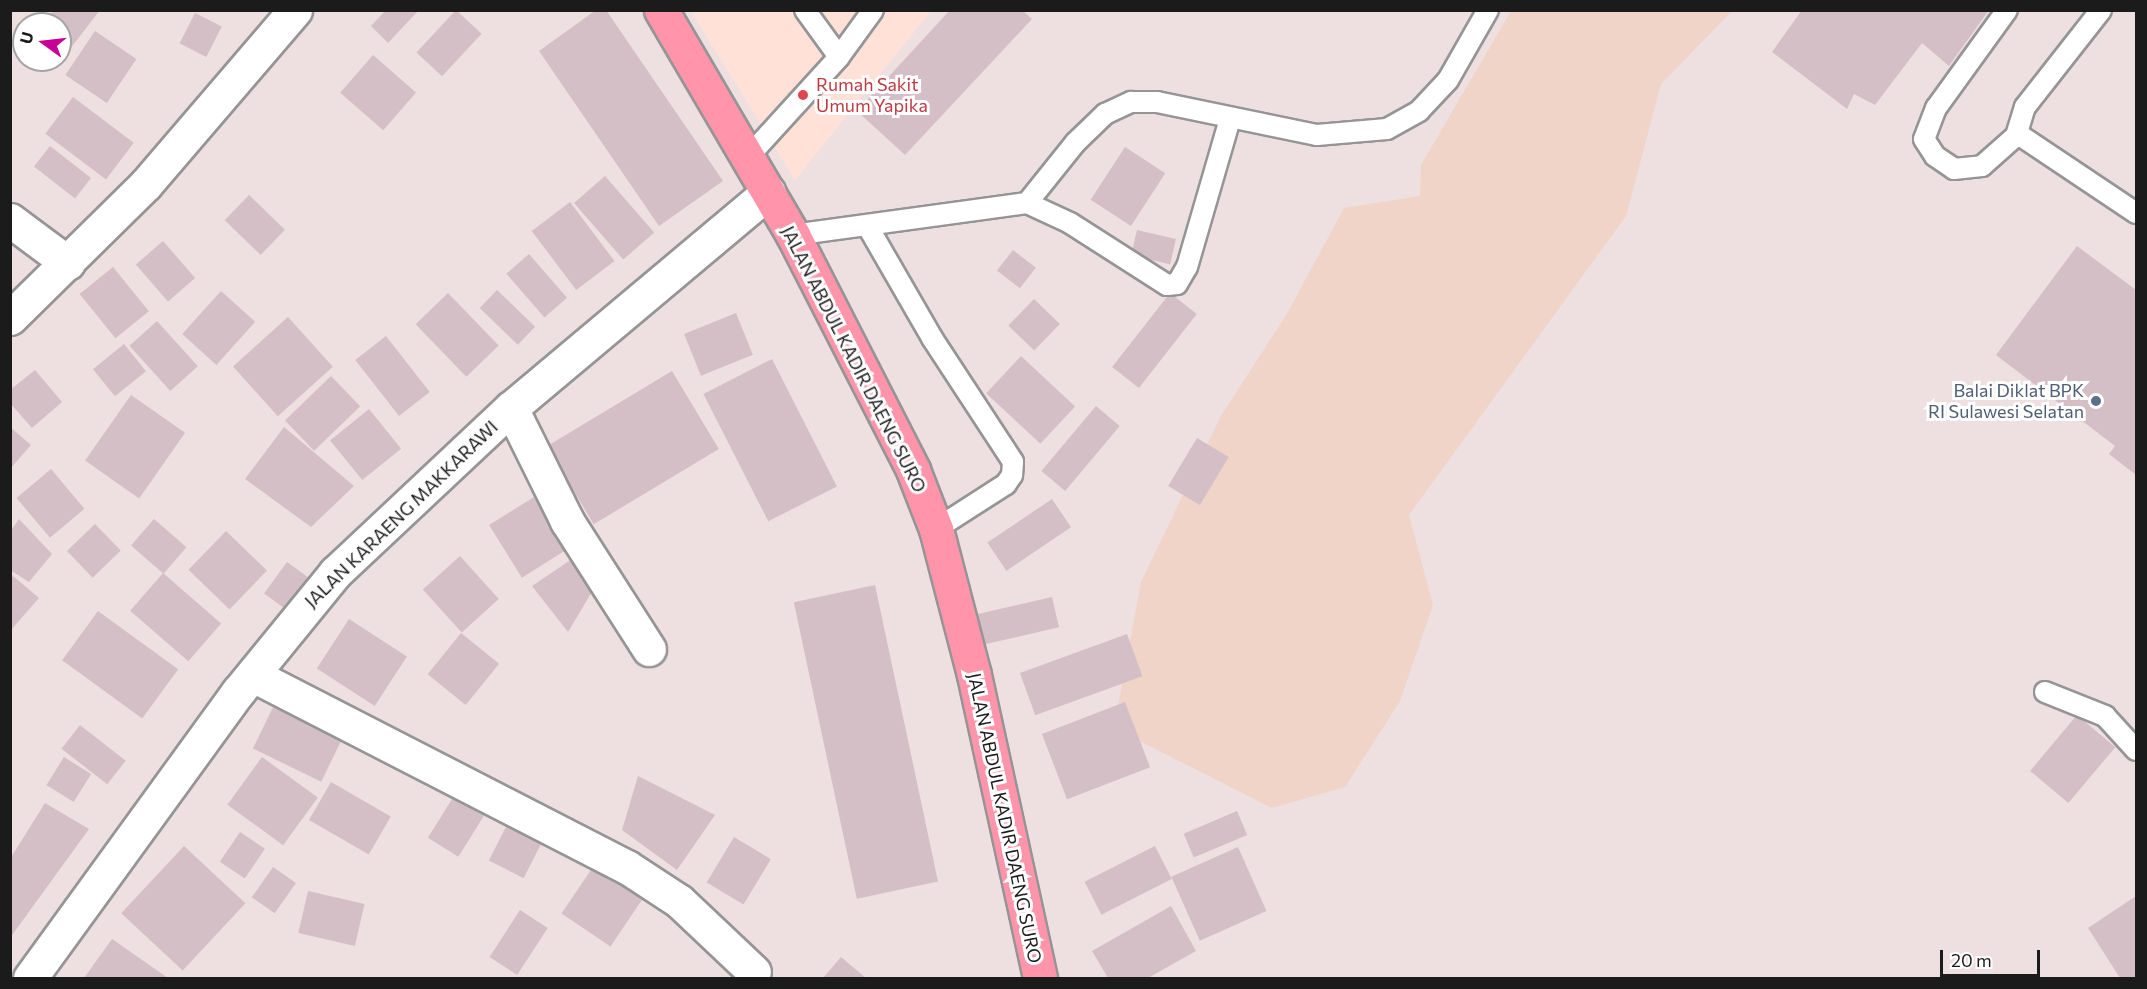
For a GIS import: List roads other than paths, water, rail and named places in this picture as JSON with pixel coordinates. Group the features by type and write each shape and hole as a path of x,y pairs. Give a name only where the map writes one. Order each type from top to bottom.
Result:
{"main road":[{"name":"JALAN ABDUL KADIR DAENG SURO","path":"661,10 793,235 913,470 936,529 974,675 1040,978"}],"street":[{"path":"10,318 146,184 295,10"},
{"name":"JALAN KARAENG MAKKARAWI","path":"30,978 253,675 335,573 511,408 768,192"},
{"path":"10,219 68,263"},
{"path":"511,408 567,521 648,649"},
{"path":"253,675 627,867 679,901 754,972"}],"lane":[{"path":"805,10 839,57"},
{"path":"748,157 839,57 873,10"},
{"path":"1028,203 1075,142 1105,114 1131,102 1157,102 1230,119 1317,135 1387,129 1419,111 1448,80 1488,10"},
{"path":"2007,10 1936,108 1924,139 1935,156 1954,169 1982,166 2016,136 2025,107 2101,10"},
{"path":"793,235 868,227 1028,203 1070,223 1167,285 1177,284 1186,267 1230,119"},
{"path":"2016,136 2019,134 2136,213"},
{"path":"868,227 932,338 1013,462 1012,475 1006,484 936,529"},
{"path":"2044,692 2105,716 2136,750"}],"place":[{"name":"Rumah Sakit Umum Yapika","path":"803,95"},
{"name":"Balai Diklat BPK RI Sulawesi Selatan","path":"2096,401"}]}
